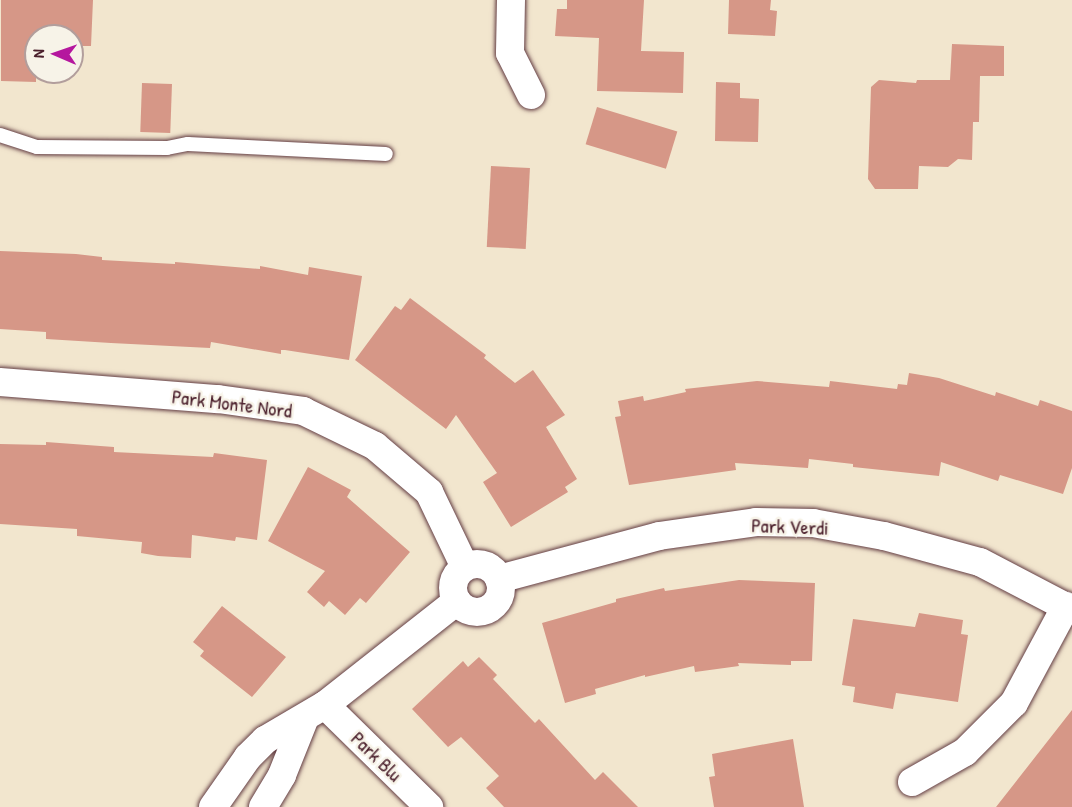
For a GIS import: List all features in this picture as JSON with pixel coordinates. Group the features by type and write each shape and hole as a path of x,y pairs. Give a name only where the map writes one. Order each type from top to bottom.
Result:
{"street":[{"path":"511,0 510,52 531,95"},
{"name":"Park Monte Nord","path":"0,382 218,399 303,411 375,446 429,492 465,567"},
{"name":"Park Verdi","path":"499,579 659,536 756,522 813,523 884,536 980,562 1069,608"},
{"path":"481,564 489,567 499,579 500,595 491,607 477,612 470,610 454,595 455,579 465,567 481,564"},
{"path":"213,807 248,757 265,741 314,712 458,601"},
{"path":"912,782 965,752 1014,703 1069,608"},
{"path":"263,807 282,776 314,712"},
{"name":"Park Blu","path":"314,712 429,807"}],"lane":[{"path":"0,135 37,147 167,148 188,144 386,154"}],"building":[{"path":"1,0 93,0 91,46 84,46 84,24 24,24 24,82 1,81"},
{"path":"567,0 644,0 641,51 684,52 683,93 597,91 599,38 555,36 557,9 567,9"},
{"path":"729,0 771,0 770,10 777,11 775,36 728,34"},
{"path":"952,44 1004,46 1004,76 980,76 979,122 973,122 972,160 958,159 948,167 919,166 918,189 875,189 868,179 871,87 879,80 916,83 917,80 950,80"},
{"path":"716,82 740,83 740,98 759,99 758,142 715,141"},
{"path":"142,83 172,84 170,133 140,132"},
{"path":"597,107 677,132 666,169 586,144"},
{"path":"491,166 530,168 526,249 487,247"},
{"path":"0,251 76,254 102,257 102,260 175,264 175,262 260,269 260,266 308,275 309,267 362,276 349,360 285,350 281,350 281,354 211,342 210,348 46,339 46,332 0,329"},
{"path":"410,298 486,355 484,358 515,383 533,370 565,415 546,427 577,479 565,487 568,492 511,527 483,482 497,473 456,415 446,429 355,360 395,306 401,310"},
{"path":"909,373 939,378 995,396 996,392 1038,406 1040,400 1072,411 1072,468 1063,494 1000,475 998,481 941,462 939,476 853,467 853,464 809,459 808,468 735,463 736,470 629,485 615,417 621,416 618,401 643,396 644,401 686,392 685,389 757,381 829,387 830,381 897,389 898,384 907,385"},
{"path":"46,442 114,447 114,452 213,457 214,453 267,460 257,540 236,537 235,541 192,535 191,558 158,556 141,553 142,542 77,536 77,529 0,524 0,444 46,445"},
{"path":"308,467 351,490 347,497 410,552 366,603 360,598 345,615 329,601 324,607 307,592 325,571 268,541"},
{"path":"739,580 815,583 812,661 791,661 791,665 738,663 739,666 695,672 694,666 645,677 645,675 595,689 596,694 565,703 542,623 616,602 616,599 664,588 665,591"},
{"path":"222,606 286,657 252,697 200,656 204,651 193,642"},
{"path":"919,613 963,620 961,634 968,635 958,702 896,693 893,709 853,702 855,687 842,685 853,619 915,627"},
{"path":"479,657 497,675 493,679 535,723 539,719 595,780 603,772 638,807 504,807 486,788 499,776 461,737 448,747 412,709 463,661 468,667"},
{"path":"1072,710 1072,807 996,807 1054,733"},
{"path":"793,739 804,807 714,807 709,777 715,776 712,754"}]}
